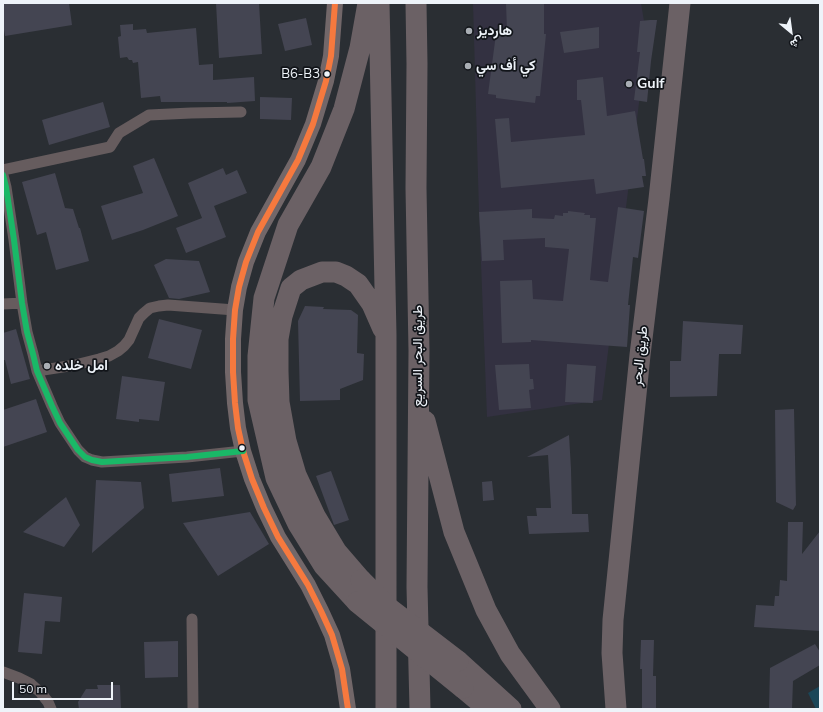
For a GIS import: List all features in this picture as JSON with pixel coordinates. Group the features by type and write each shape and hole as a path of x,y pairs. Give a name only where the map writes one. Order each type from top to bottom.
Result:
{"highway":[{"path":"368,3 360,48 344,109 321,167 288,225 264,298 258,356 258,400 276,478 298,524 324,566 357,602 488,709"},
{"path":"379,3 386,335 386,709"},
{"name":"طريق البحر السريع","path":"416,3 416,188 419,351 416,587 420,709"},
{"name":"طريق البحر","path":"616,709 612,653 613,620 640,355 680,3"},
{"path":"386,335 372,304 358,284 346,276 336,272 322,272 301,280 291,288 282,316 278,339 279,402 286,441 296,476 314,516 336,551 361,580 389,608 458,661 512,709"},
{"path":"418,393 454,532 486,610 510,654 550,709"}],"street":[{"path":"335,3 331,56 326,81 313,124 298,160 258,232 246,262 239,286 235,310 233,372 238,428 252,479 278,537 308,585 332,635 342,669 348,709"},
{"path":"3,170 110,147 119,133 149,115 190,112 241,112"},
{"path":"3,175 27,332 37,371 52,406 70,440 78,450 92,460 102,462 186,457 244,451"},
{"path":"3,304 22,303"},
{"path":"37,371 99,359 118,351 129,340 140,318 150,308 168,305 235,310"},
{"path":"192,620 193,709"},
{"path":"3,672 31,684 41,693 51,709"}],"shaded area":[{"path":"473,3 641,3 647,39 602,400 487,417"}],"water":[{"path":"820,686 820,709 816,709 808,693"}],"building":[{"path":"3,3 69,3 72,25 5,36 3,24"},
{"path":"216,3 259,3 262,54 219,58"},
{"path":"506,3 544,3 544,34 546,34 540,96 536,96 535,103 496,98 496,95 488,94 496,34 503,36 504,31 507,31"},
{"path":"306,18 312,45 285,51 278,24"},
{"path":"657,20 647,102 634,100 640,52 637,52 640,21"},
{"path":"133,24 133,30 146,29 147,33 196,28 199,65 213,64 213,80 254,77 255,101 227,103 161,102 160,96 141,98 138,62 133,63 132,60 129,60 127,57 120,58 118,37 121,36 120,25"},
{"path":"599,27 599,48 564,53 560,32"},
{"path":"603,77 607,116 635,111 644,159 646,176 642,176 644,187 596,194 594,179 501,188 495,119 509,118 511,142 585,135 581,100 577,100 577,80"},
{"path":"260,97 292,98 291,120 260,119"},
{"path":"103,102 110,127 49,145 42,120"},
{"path":"154,158 178,216 112,240 101,206 143,193 133,166"},
{"path":"223,168 226,175 237,170 247,193 214,206 226,237 186,253 176,228 202,218 188,183"},
{"path":"55,173 65,208 73,209 89,261 56,270 46,232 37,235 22,182"},
{"path":"618,207 644,211 638,258 633,257 628,305 630,305 627,347 531,340 531,342 502,343 500,281 532,280 533,299 563,301 569,249 545,247 545,238 503,240 504,260 482,261 479,212 532,209 532,218 554,219 555,215 563,216 563,213 568,213 568,211 585,213 584,215 590,215 590,218 596,218 590,280 608,282"},
{"path":"166,259 199,261 210,292 179,299 169,298 154,265"},
{"path":"305,306 324,307 323,309 351,310 358,315 357,353 364,354 363,380 340,389 340,400 300,401 298,321"},
{"path":"159,319 202,330 191,369 148,358"},
{"path":"683,321 743,325 741,354 719,354 717,396 670,397 670,361 681,361"},
{"path":"16,329 30,379 11,384 5,360 3,360 3,333"},
{"path":"529,364 530,379 533,379 534,389 529,390 531,408 499,410 495,365"},
{"path":"567,364 596,366 593,403 565,402"},
{"path":"122,376 165,382 159,421 139,419 139,422 116,419"},
{"path":"36,399 47,432 3,447 3,410"},
{"path":"794,409 796,505 793,510 776,502 775,410"},
{"path":"569,435 572,514 588,514 589,532 529,534 527,516 537,516 536,508 551,508 548,455 527,457"},
{"path":"220,468 224,496 172,502 169,474"},
{"path":"331,471 349,520 334,525 316,476"},
{"path":"96,480 141,482 144,508 92,553"},
{"path":"492,481 494,500 483,501 482,482"},
{"path":"66,497 80,525 64,547 23,532"},
{"path":"250,512 269,544 218,576 183,523"},
{"path":"788,522 803,522 802,554 820,531 820,631 754,627 756,605 774,606 775,596 779,596 780,580 787,581"},
{"path":"24,593 62,597 60,622 45,621 42,654 18,652"},
{"path":"641,640 654,640 653,676 656,676 656,709 642,709 642,669 640,669"},
{"path":"178,641 178,677 145,678 144,642"},
{"path":"815,644 820,652 820,665 793,681 792,709 769,709 770,668"},
{"path":"97,685 120,685 121,709 79,709 78,702 86,689 98,689"}],"transit line":[{"path":"335,3 331,56 326,81 313,124 298,160 258,232 246,262 239,287 235,310 233,372 238,428 243,451 252,479 278,537 308,585 332,635 342,669 348,709"},
{"path":"3,175 27,332 37,371 60,423 78,450 85,457 102,462 187,457 243,451"}],"place":[{"name":"هارديز","path":"469,31"},
{"name":"كي أف سي","path":"468,66"},
{"name":"B6-B3","path":"327,74"},
{"name":"Gulf","path":"629,84"},
{"name":"امل خلده","path":"47,366"}]}
